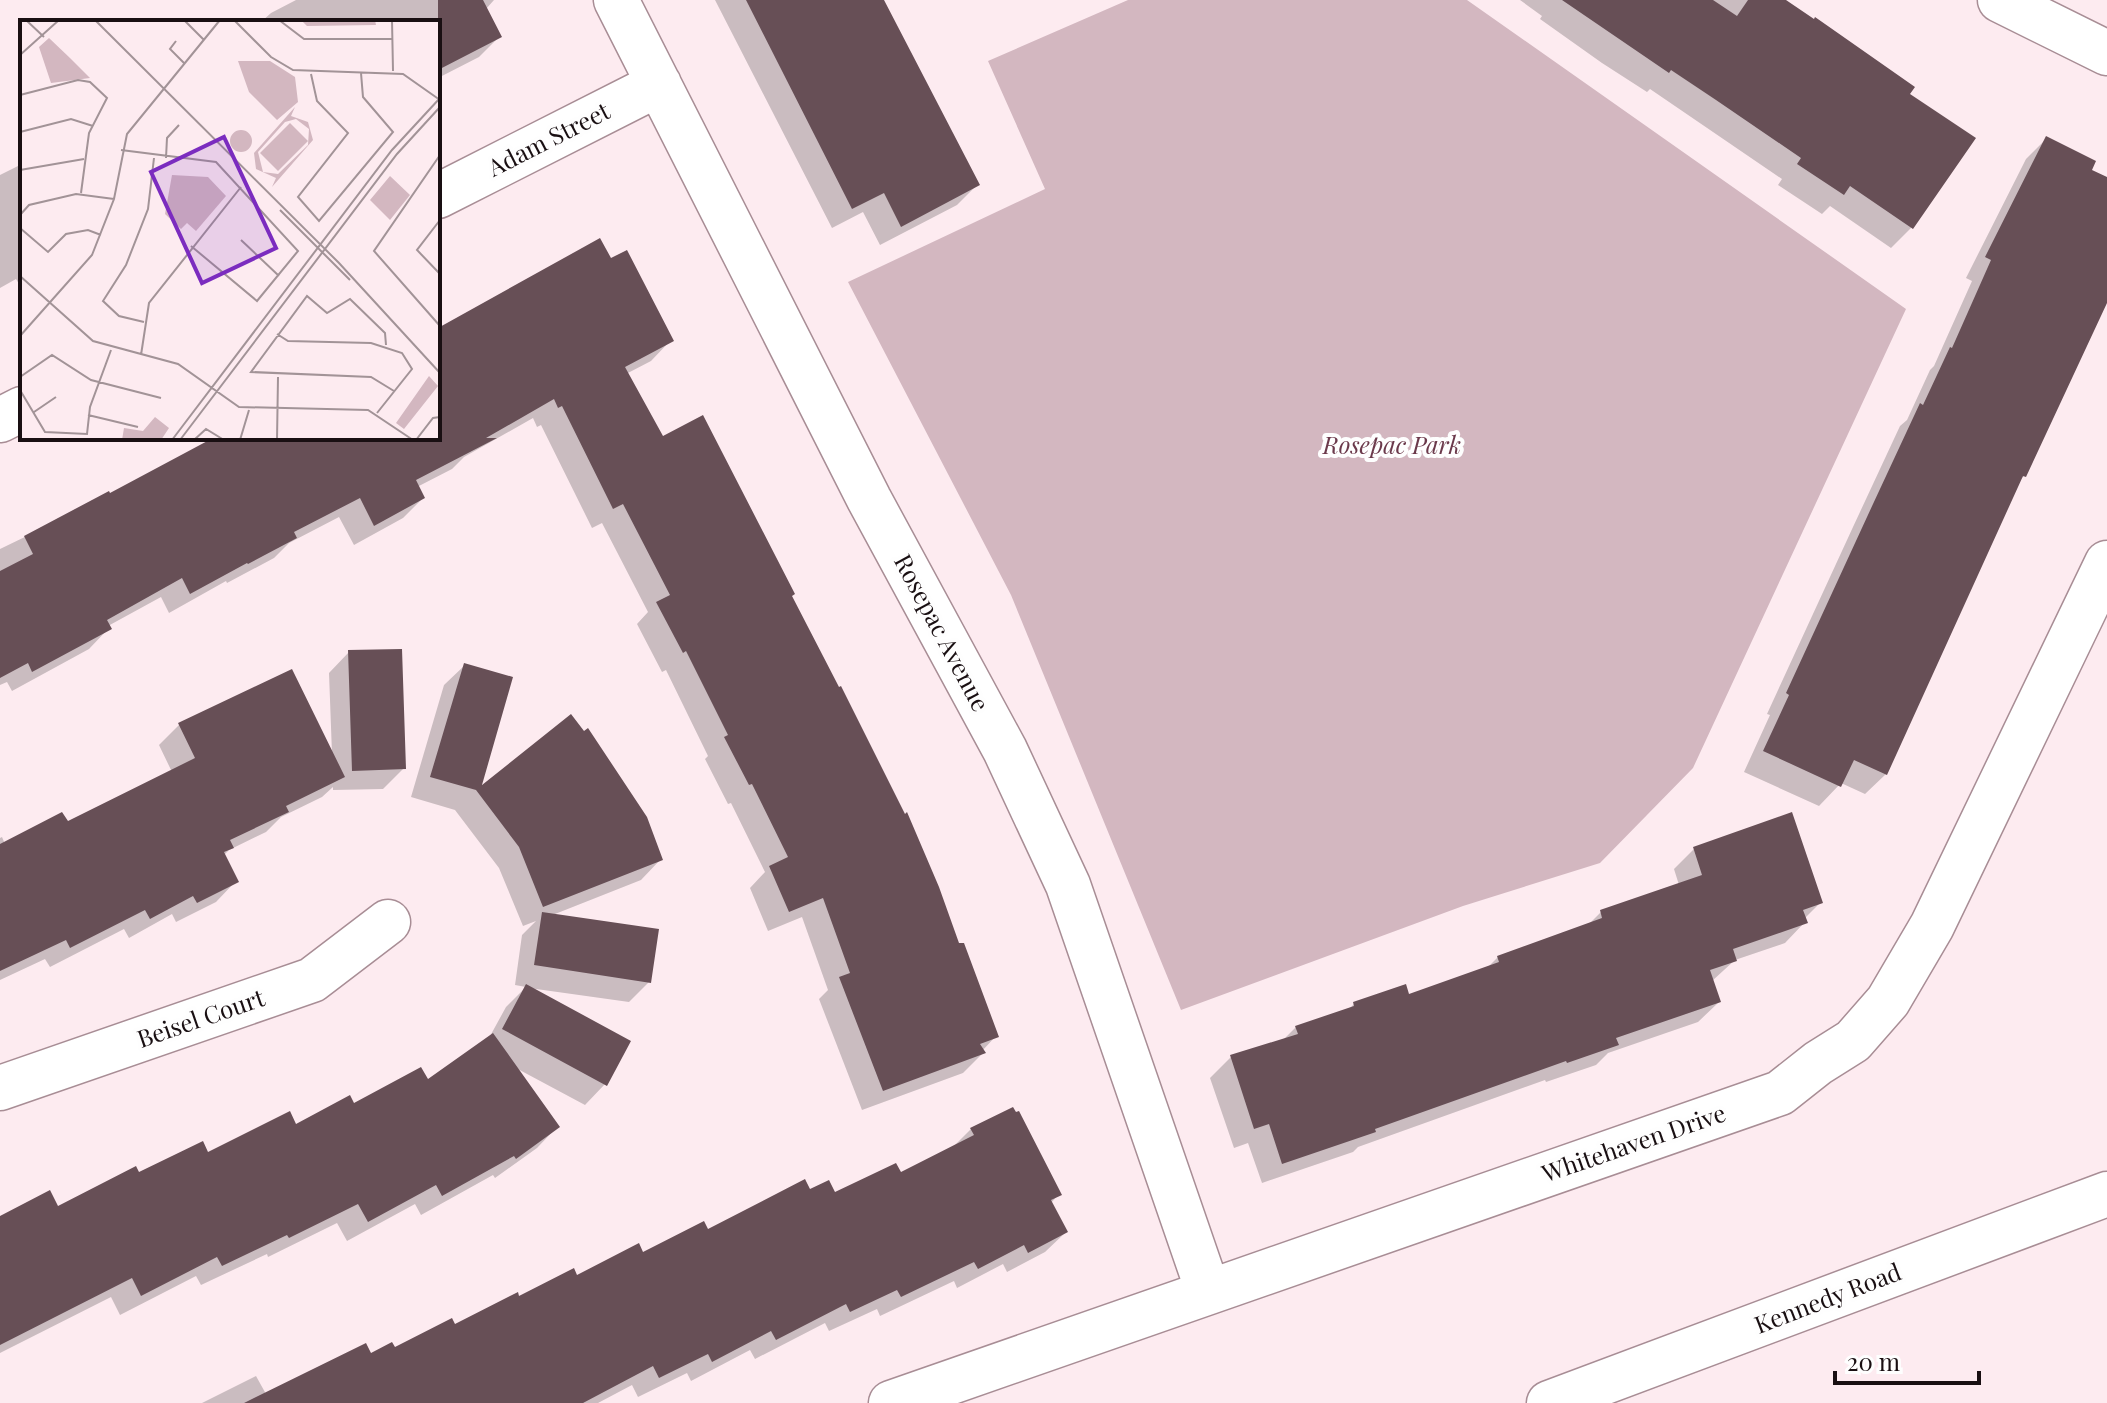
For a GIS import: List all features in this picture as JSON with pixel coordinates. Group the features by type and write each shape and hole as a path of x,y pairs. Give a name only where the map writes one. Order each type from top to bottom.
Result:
{"street":[{"name":"Rosepac Avenue","path":"616,0 869,499 1005,750 1068,885 1208,1291"},
{"path":"2000,0 2107,53"},
{"name":"Adam Street","path":"440,195 659,84"},
{"path":"0,420 20,410"},
{"name":"Whitehaven Drive","path":"891,1403 1780,1093 1853,1041 1888,1001 1932,926 2107,563"},
{"name":"Beisel Court","path":"0,1088 312,980 388,922"},
{"name":"Kennedy Road","path":"1549,1403 2107,1194"}],"green space":[{"name":"Rosepac Park","path":"1128,0 1467,0 1906,309 1693,768 1600,863 1463,906 1181,1010 1011,595 848,282 1045,189 988,61"}],"building":[{"path":"438,0 483,0 502,37 440,69"},
{"path":"746,0 884,0 980,185 901,227 884,193 852,209"},
{"path":"1562,0 1713,0 1737,16 1748,0 1786,0 1915,87 1910,94 1976,138 1913,229 1850,186 1844,195 1797,164 1801,158"},
{"path":"2046,136 2096,161 2092,170 2107,177 2107,303 2026,477 2023,476 1887,775 1854,760 1841,787 1763,751 1789,695 1786,693 1920,403 1923,405 1952,348 1991,260 1985,257"},
{"path":"600,238 611,258 627,250 674,341 625,367 663,436 703,415 795,594 792,596 905,814 907,812 959,943 964,943 999,1037 980,1044 986,1053 883,1091 839,977 850,973 823,898 789,912 769,866 788,857 752,784 749,785 724,737 728,735 686,651 683,653 656,602 670,595 623,504 613,509 562,406 558,408 554,399 486,438 497,438 416,480 425,498 374,526 360,498 294,532 297,538 190,594 182,578 107,620 112,629 32,672 28,663 0,678 0,571 33,554 24,536 209,440 440,440 440,327"},
{"path":"402,649 406,769 352,771 348,650"},
{"path":"464,663 513,677 482,785 571,714 584,731 588,728 647,817 663,860 543,907 519,847 476,790 430,777"},
{"path":"292,669 345,777 286,806 289,812 230,840 234,848 224,852 239,882 197,903 193,896 150,919 145,910 70,948 66,940 0,971 0,844 62,812 68,821 195,758 178,723"},
{"path":"1792,812 1823,903 1803,910 1808,923 1733,949 1737,961 1710,970 1721,1002 1616,1038 1619,1045 1566,1061 1282,1164 1269,1124 1254,1129 1230,1055 1298,1034 1295,1026 1354,1006 1353,1002 1406,984 1409,994 1499,962 1497,956 1602,918 1600,910 1702,875 1693,847"},
{"path":"542,912 659,929 651,983 534,965"},
{"path":"526,984 631,1041 607,1086 502,1029"},
{"path":"493,1033 560,1127 516,1159 514,1156 442,1196 436,1185 368,1222 358,1204 222,1266 217,1257 141,1296 132,1278 0,1345 0,1216 50,1190 58,1206 136,1166 139,1172 203,1141 208,1152 290,1111 296,1124 350,1095 354,1103 421,1067 428,1079"},
{"path":"1013,1107 1016,1112 1019,1111 1062,1195 1051,1200 1068,1232 1028,1253 1024,1245 978,1269 974,1262 901,1297 897,1290 850,1312 846,1304 776,1340 771,1331 712,1362 708,1354 659,1378 653,1366 583,1403 244,1403 366,1343 371,1353 392,1342 395,1347 452,1318 455,1324 574,1268 577,1275 639,1243 643,1252 704,1221 708,1229 805,1179 810,1189 829,1180 835,1192 896,1163 901,1172 974,1135 970,1128"}]}
